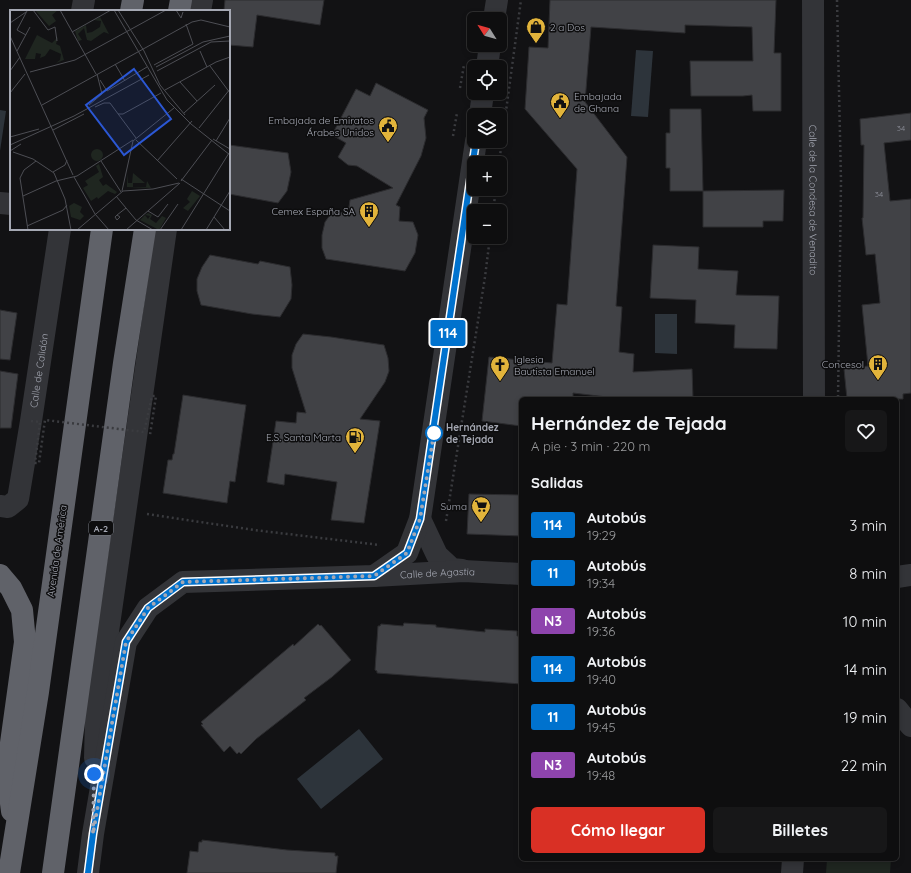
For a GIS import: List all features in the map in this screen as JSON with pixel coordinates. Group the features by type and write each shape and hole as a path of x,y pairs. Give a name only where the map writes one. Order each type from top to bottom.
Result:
{"highway":[{"path":"131,10 133,0"},
{"path":"179,10 181,0"},
{"name":"Avenida de América","path":"8,873 38,692 102,230"},
{"name":"A-2","path":"53,873 124,363 145,230"},
{"path":"0,575 12,588 22,610 25,642 7,772 15,834"}],"street":[{"path":"82,10 84,0"},
{"path":"200,10 202,0"},
{"path":"495,12 497,0"},
{"name":"Calle de la Condesa de Venadito","path":"813,0 814,397"},
{"path":"374,576 407,553 420,519 475,148"},
{"path":"0,203 10,204"},
{"name":"Calle de Calidón","path":"4,506 18,499 60,230"},
{"path":"88,873 93,834 96,714 166,230"},
{"path":"420,519 437,555 452,569 464,571"},
{"name":"Calle de Agastia","path":"93,834 126,642 148,608 183,582 374,576 464,571 519,574"},
{"path":"899,577 911,575"},
{"path":"899,711 911,726"},
{"path":"792,873 793,861"}],"path":[{"path":"500,156 521,0"},
{"path":"837,0 841,181 838,397"},
{"path":"460,94 464,63"},
{"path":"452,141 457,110"},
{"path":"446,524 450,489 489,244"},
{"path":"31,421 40,422 35,463 39,463 45,420 144,432 152,396 156,396 150,435"},
{"path":"144,514 254,530 383,545"}],"shaded area":[{"path":"636,50 653,51 648,117 631,116"},
{"path":"0,110 6,111 0,151"},
{"path":"655,314 677,314 677,354 655,353"},
{"path":"359,729 383,759 321,809 297,779"},
{"path":"827,861 891,861 890,873 826,873"}],"building":[{"path":"225,0 324,0 320,25 257,15 253,47 230,45 230,10 224,10"},
{"path":"550,0 776,0 774,53 781,53 781,111 753,111 752,95 691,96 690,61 753,61 752,27 685,25 685,33 591,27 585,102 627,157 616,306 622,307 619,352 634,354 633,372 692,369 693,397 607,397 573,393 573,397 519,397 519,426 482,421 489,357 552,363 557,304 567,305 577,169 525,109 529,47 548,48"},
{"path":"376,83 428,110 424,118 426,138 421,156 396,205 400,207 399,221 413,222 418,235 415,253 405,271 326,259 322,248 322,235 325,222 333,211 348,214 350,200 393,188 357,166 348,165 338,157 346,143 332,135 356,89 370,96"},
{"path":"670,109 701,109 703,191 670,191 670,168 666,168 666,133 670,133"},
{"path":"911,113 911,140 884,143 890,201 911,199 911,393 903,394 903,399 899,399 899,397 847,397 844,369 868,366 862,305 880,303 875,254 866,255 862,218 864,145 861,145 860,119"},
{"path":"230,145 288,153 291,172 287,191 278,203 230,194"},
{"path":"784,190 783,221 763,221 763,227 703,227 703,191"},
{"path":"653,245 699,247 698,269 738,271 736,295 779,296 777,349 734,348 735,325 695,323 696,300 650,298"},
{"path":"210,255 258,264 260,261 290,267 292,285 291,299 280,317 252,314 201,305 197,291 197,279 202,267"},
{"path":"0,310 17,313 10,360 0,359"},
{"path":"303,334 384,345 388,358 389,371 385,382 360,419 380,421 364,523 331,520 337,482 285,474 284,485 267,482 276,421 296,423 297,412 306,413 292,368 292,355 296,344"},
{"path":"0,371 18,374 11,428 0,428"},
{"path":"183,395 246,405 235,482 230,481 227,503 163,493 168,460 172,460 174,454"},
{"path":"469,494 519,495 519,536 467,534"},
{"path":"404,623 436,625 436,627 485,632 485,629 517,631 517,636 519,636 519,684 377,673 375,670 378,626 381,624 403,626"},
{"path":"318,624 320,626 321,625 351,660 332,677 304,698 306,700 256,739 241,754 239,752 237,754 230,746 224,752 201,725 203,724 201,722 293,644 294,646"},
{"path":"202,840 287,850 335,853 335,856 338,856 336,873 187,873 190,851 198,852 199,842 202,842"}],"bus line":[{"name":"114","path":"88,873 93,834 126,642 148,608 183,582 374,576 407,553 420,519 434,434 475,148"}],"place":[{"name":"2 a Dos","path":"536,44"},
{"name":"Embajada de Ghana","path":"560,119"},
{"name":"Embajada de Emiratos Árabes Unidos","path":"388,143"},
{"name":"Cemex España SA","path":"369,228"},
{"name":"Concesol","path":"878,381"},
{"name":"Iglesia Bautista Emanuel","path":"500,382"},
{"name":"Hernández de Tejada","path":"434,433"},
{"name":"E.S. Santa Marta","path":"355,454"},
{"name":"Suma","path":"481,523"}],"route":[{"path":"94,774 93,834 126,642 148,608 183,582 374,576 407,553 420,519 434,433"}]}
